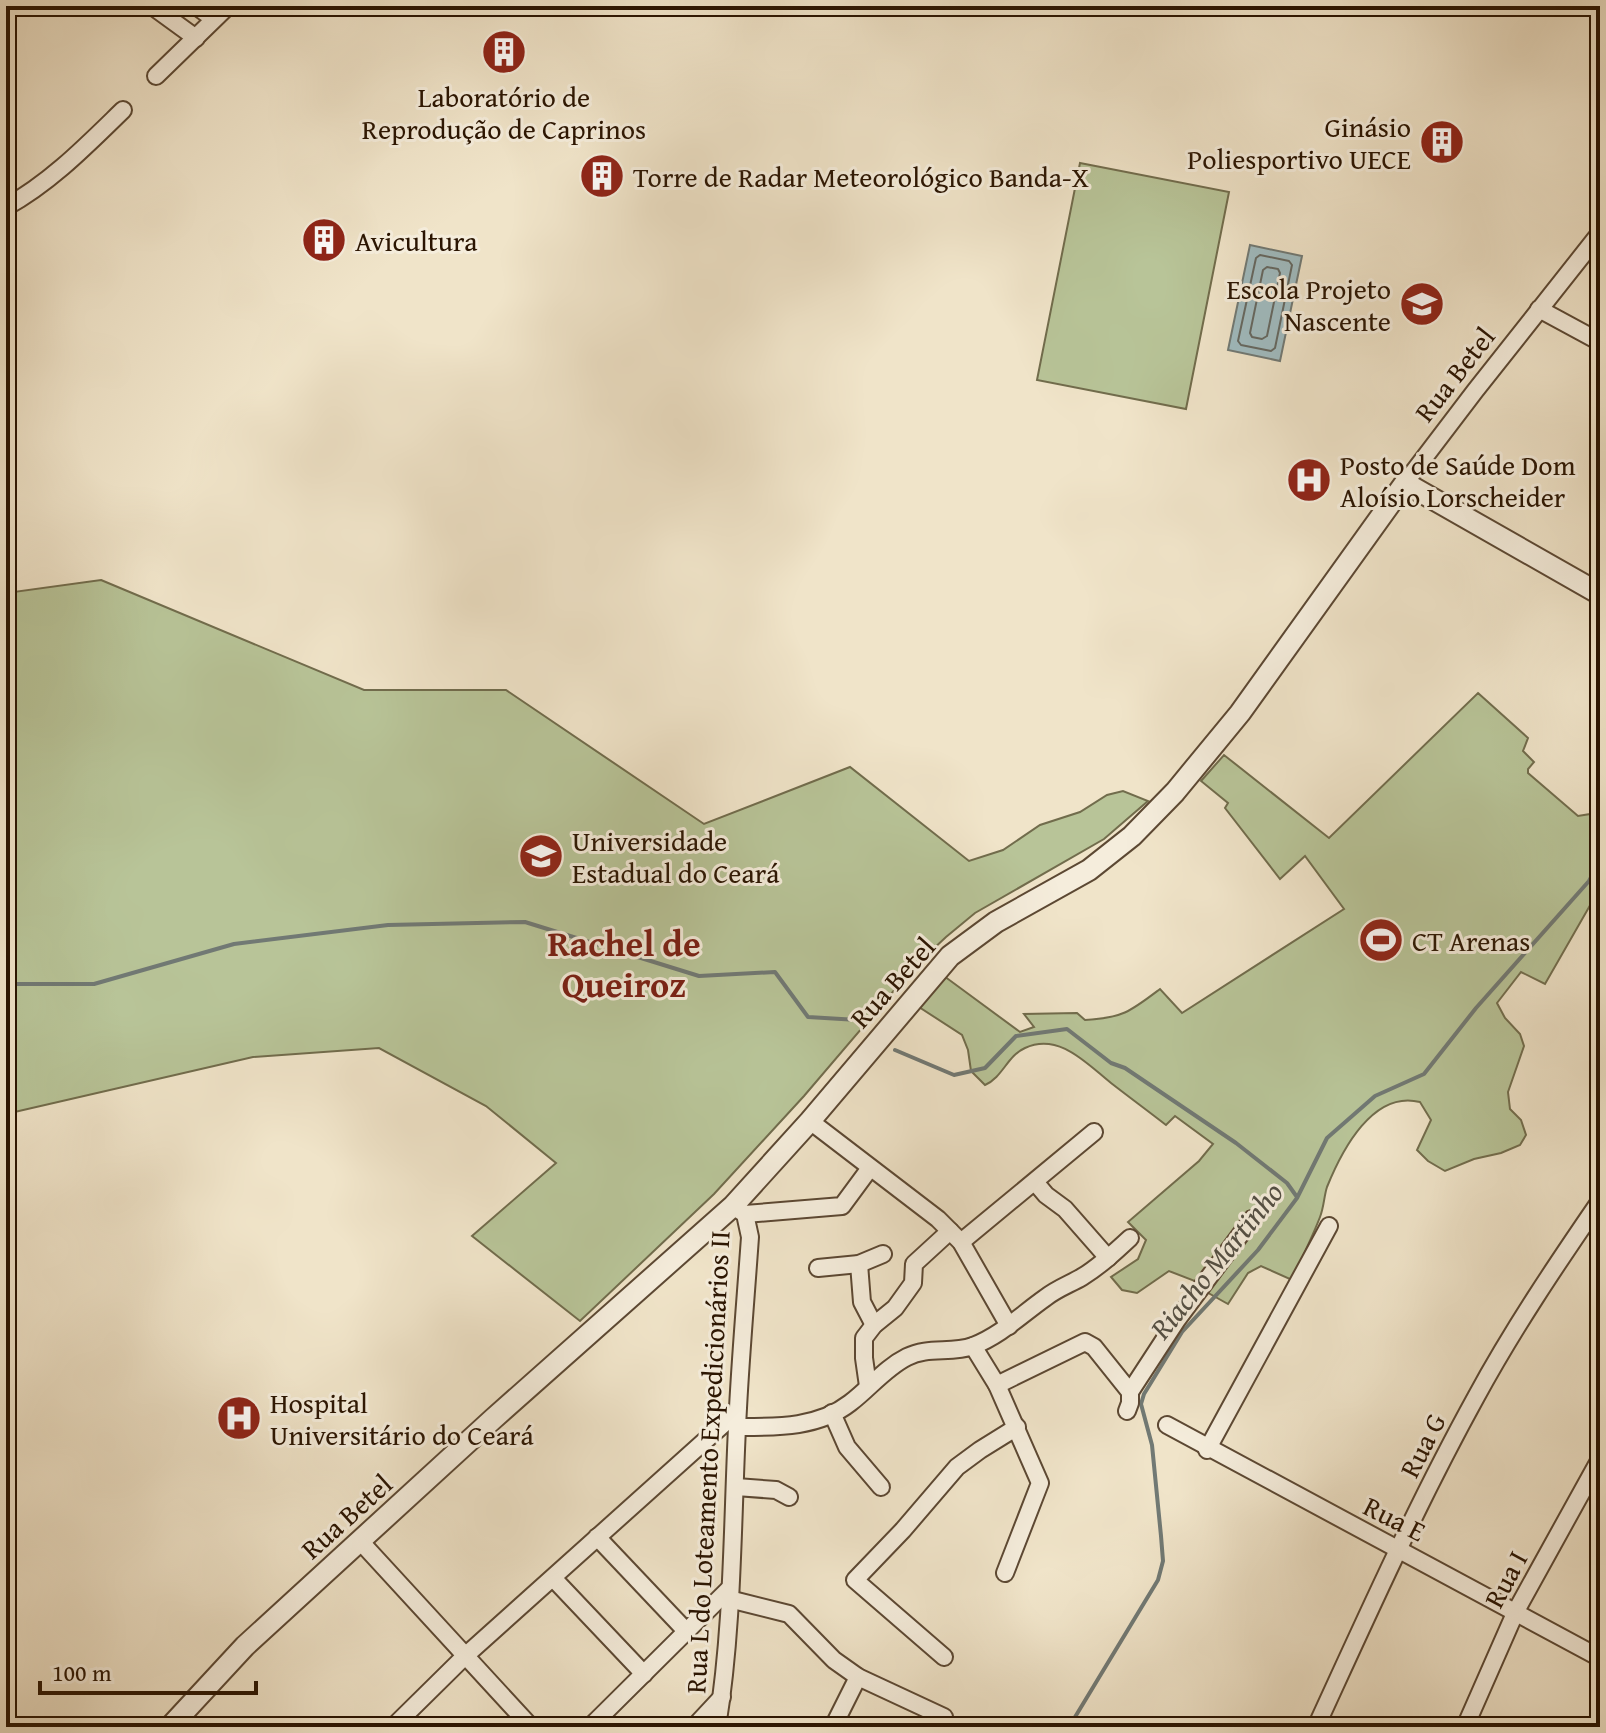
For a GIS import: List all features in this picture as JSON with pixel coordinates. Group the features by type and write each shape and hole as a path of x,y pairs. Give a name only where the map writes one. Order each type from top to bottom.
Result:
{"street":[{"path":"152,6 196,38"},
{"path":"196,6 214,19"},
{"path":"156,76 228,6"},
{"path":"6,221 28,196 64,167 123,110"},
{"path":"6,207 28,196"},
{"name":"Rua Betel","path":"170,1727 245,1646 493,1419 739,1210 950,956 996,922 1089,870 1132,836 1175,792 1240,713 1405,483 1600,233"},
{"path":"1539,309 1600,342"},
{"path":"1405,483 1600,594"},
{"path":"810,1121 956,1236 1009,1326"},
{"path":"868,1386 864,1338 895,1308 913,1283 914,1264 1035,1182 1094,1132"},
{"path":"739,1210 842,1206 870,1168"},
{"path":"1035,1182 1065,1209 1108,1258"},
{"name":"Rua G","path":"1316,1727 1398,1549 1475,1397 1600,1201"},
{"name":"Rua L do Loteamento Expedicionários II","path":"717,1727 729,1594 750,1237 739,1210"},
{"path":"1127,1411 1130,1392 1177,1320 1252,1219"},
{"path":"1207,1450 1329,1226"},
{"path":"393,1727 464,1657 597,1537 738,1420 791,1426 832,1413 850,1403 899,1361 911,1355 924,1351 950,1352 973,1346 1009,1326 1046,1296 1082,1278 1130,1238"},
{"path":"818,1268 859,1264 883,1254"},
{"path":"859,1264 862,1302 874,1325"},
{"path":"997,1385 1085,1342 1092,1345 1130,1392"},
{"path":"973,1346 997,1385 1040,1483 1005,1573"},
{"path":"832,1413 847,1447 881,1487"},
{"name":"Rua E","path":"1167,1425 1207,1450 1600,1658"},
{"path":"944,1657 855,1580 957,1467 1017,1427"},
{"name":"Rua I","path":"1465,1727 1516,1611 1600,1459"},
{"path":"736,1487 776,1490 789,1497"},
{"path":"597,1537 687,1632"},
{"path":"360,1541 531,1727"},
{"path":"553,1578 644,1674"},
{"path":"590,1727 729,1594 789,1614 834,1660 858,1677 942,1722"},
{"path":"833,1727 858,1677"},
{"path":"694,1727 722,1697"}],"green space":[{"path":"1080,163 1229,192 1186,409 1037,380"},
{"path":"101,580 364,690 506,690 704,824 850,767 969,861 1003,850 1040,825 1080,812 1107,795 1123,791 1148,801 1104,839 975,913 946,937 914,967 804,1096 714,1194 580,1321 472,1236 556,1163 486,1106 379,1048 253,1057 6,1114 6,593"},
{"path":"1478,693 1528,738 1523,751 1534,762 1528,773 1578,816 1590,814 1600,803 1600,888 1545,984 1521,972 1497,1003 1505,1018 1520,1034 1524,1046 1508,1092 1510,1109 1521,1120 1526,1135 1520,1145 1445,1171 1417,1150 1431,1120 1420,1102 1403,1101 1388,1105 1362,1126 1341,1156 1327,1187 1317,1225 1292,1280 1261,1266 1248,1273 1228,1304 1203,1290 1195,1281 1169,1271 1137,1293 1122,1290 1111,1277 1138,1259 1146,1240 1128,1222 1199,1161 1213,1144 1175,1116 1166,1125 1082,1059 1061,1047 1037,1044 1025,1048 985,1085 971,1071 962,1035 919,1007 944,976 1020,1032 1034,1027 1024,1014 1077,1013 1085,1020 1109,1017 1134,1008 1160,989 1182,1013 1344,909 1305,856 1280,879 1225,808 1228,803 1201,781 1224,755 1329,838"}],"water":[{"path":"1250,245 1302,256 1280,361 1228,350"}],"waterway":[{"name":"Riacho Martinho","path":"1069,1727 1158,1580 1163,1561 1161,1536 1152,1445 1141,1404 1182,1332 1258,1250 1297,1198 1327,1138 1375,1096 1424,1074 1476,1008 1589,881 1600,861"},
{"path":"6,984 94,984 234,944 388,925 525,922 699,976 775,972 808,1017 858,1020"},
{"path":"895,1050 954,1075 985,1068 1016,1036 1067,1029 1111,1063 1125,1068 1236,1143 1287,1183 1297,1197"}],"place":[{"name":"Laboratório de Reprodução de Caprinos","path":"504,52"},
{"name":"Ginásio Poliesportivo UECE","path":"1442,142"},
{"name":"Torre de Radar Meteorológico Banda-X","path":"602,176"},
{"name":"Avicultura","path":"324,240"},
{"name":"Escola Projeto Nascente","path":"1422,304"},
{"name":"Posto de Saúde Dom Aloísio Lorscheider","path":"1309,480"},
{"name":"Universidade Estadual do Ceará","path":"541,856"},
{"name":"CT Arenas","path":"1381,940"},
{"name":"Hospital Universitário do Ceará","path":"239,1418"}],"district":[{"name":"Rachel de Queiroz","path":"624,962"}]}
